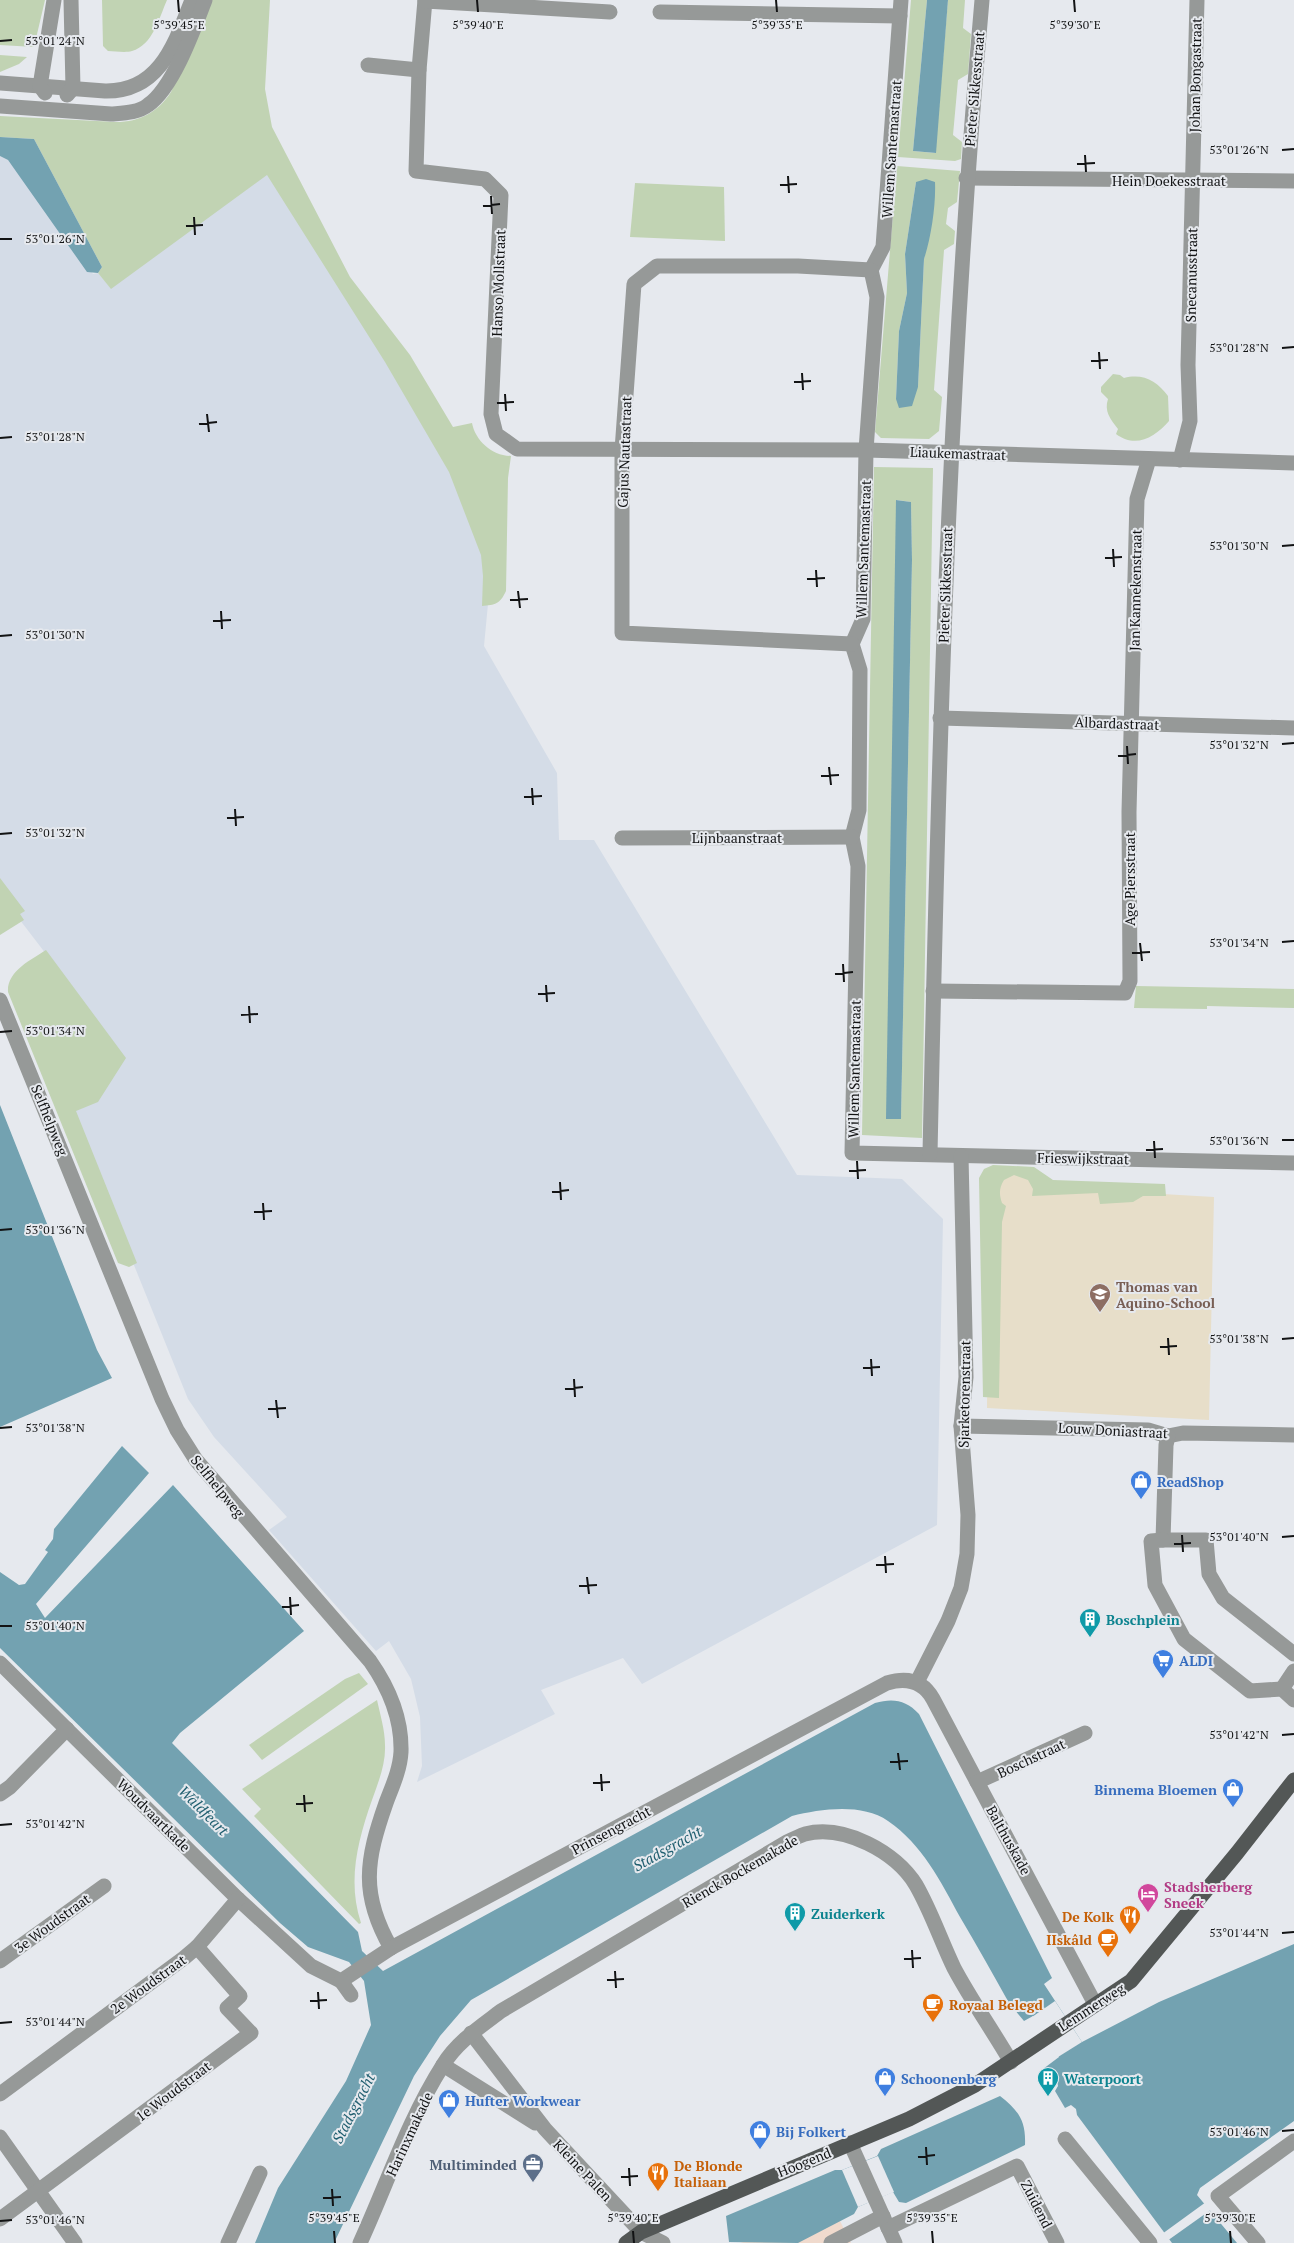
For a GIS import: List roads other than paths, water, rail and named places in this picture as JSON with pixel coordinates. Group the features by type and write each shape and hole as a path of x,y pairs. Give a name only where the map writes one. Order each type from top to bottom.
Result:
{"main road":[{"name":"Lemmerweg","path":"1011,2062 1045,2037 1131,1981 1237,1853 1294,1780"},
{"name":"Hoogend","path":"626,2243 641,2232 909,2118 958,2094 1011,2062"}],"street":[{"path":"54,0 40,86 55,109"},
{"path":"55,109 73,88 71,0"},
{"path":"0,83 123,90 149,78 168,54 192,0"},
{"path":"0,106 110,114 124,113 147,106 166,86 190,38 205,0"},
{"name":"Willem Santemastraat","path":"901,0 883,247 871,270 877,296 866,450 863,619 852,644 860,670 859,810 852,837 858,866 852,1153 961,1156"},
{"name":"Pieter Sikkesstraat","path":"930,1154 940,718 950,453 966,178 982,0"},
{"name":"Johan Bongastraat","path":"1193,180 1197,0"},
{"name":"Hanso Mollstraat","path":"610,12 425,1 419,70 416,172 485,179 501,195 492,414 496,434 517,449 622,450"},
{"path":"660,12 699,6 900,16"},
{"path":"368,65 419,70"},
{"name":"Hein Doekesstraat","path":"966,178 1294,181"},
{"name":"Snecanusstraat","path":"1180,460 1190,421 1188,365 1193,180"},
{"name":"Gajus Nautastraat","path":"852,644 622,632 622,450 634,284 657,266 798,266 871,270"},
{"name":"Liaukemastraat","path":"622,450 866,450 1294,462"},
{"name":"Jan Kannekenstraat","path":"1132,723 1137,499 1149,459"},
{"name":"Albardastraat","path":"940,718 1294,728"},
{"name":"Age Piersstraat","path":"933,991 1125,992 1130,982 1129,812 1132,723"},
{"name":"Lijnbaanstraat","path":"622,838 852,837"},
{"name":"Selfhelpweg","path":"0,1000 176,1430 196,1460 370,1661 385,1683 395,1706 400,1730 401,1753 396,1776 372,1848 368,1885 376,1919 391,1948"},
{"name":"Frieswijkstraat","path":"961,1156 1294,1163"},
{"name":"Sjarketorenstraat","path":"917,1682 948,1621 962,1588 967,1554 968,1515 961,1426 966,1377 961,1156"},
{"name":"Louw Doniastraat","path":"961,1426 1148,1430 1168,1436 1184,1433 1294,1436"},
{"path":"1163,1540 1166,1445 1168,1436"},
{"path":"1294,1654 1223,1598 1209,1574 1206,1540 1152,1541 1155,1585 1184,1638 1250,1691 1282,1690 1294,1700"},
{"name":"Woudvaartkade","path":"0,1663 238,1899 311,1966 341,1981"},
{"path":"1282,1690 1294,1671"},
{"name":"Prinsengracht","path":"341,1981 356,1973 391,1948 887,1683 902,1680 917,1682"},
{"name":"Balthuskade","path":"917,1682 928,1690 1096,2004"},
{"path":"0,1794 10,1787 67,1729"},
{"name":"Boschstraat","path":"977,1782 1084,1733"},
{"name":"Rienck Bockemakade","path":"471,2033 501,2011 787,1842 806,1834 832,1834 857,1839 878,1850 898,1865 915,1884 955,1970 1011,2062"},
{"name":"3e Woudstraat","path":"0,1961 104,1886"},
{"name":"2e Woudstraat","path":"0,2094 197,1947 238,1899"},
{"name":"1e Woudstraat","path":"0,2219 251,2033 228,2008 240,1996 197,1947"},
{"path":"341,1981 351,1995"},
{"name":"Harinxmakade","path":"360,2243 418,2112 443,2065 471,2033"},
{"name":"Kleine Palen","path":"471,2033 544,2129 641,2232"},
{"name":"Kleine Palen","path":"443,2065 544,2129"},
{"path":"0,2137 37,2192 75,2243"},
{"path":"1065,2139 1144,2241"},
{"path":"1258,2243 1218,2196 1294,2141"},
{"path":"850,2143 895,2243"},
{"name":"Zuidend","path":"886,2222 1017,2166 1057,2243"},
{"path":"228,2243 260,2173"},
{"path":"831,2243 886,2222"},
{"path":"641,2232 663,2243"}],"water":[{"path":"927,0 948,0 936,153 913,151"},
{"path":"0,137 34,139 102,267 98,273 87,272 8,160 0,156"},
{"path":"926,179 935,182 935,201 929,241 924,259 918,387 912,406 899,408 896,399 899,331 907,293 905,254 916,182"},
{"path":"896,500 911,502 912,560 901,1119 886,1119"},
{"path":"0,1105 97,1350 112,1378 0,1427"},
{"path":"122,1446 149,1473 36,1604 45,1618 173,1485 304,1631 180,1733 172,1743 358,1932 362,1951 383,1971 875,1703 888,1701 904,1703 919,1714 1052,1978 1044,1984 1082,2042 1159,2002 1294,1944 1294,2121 1200,2188 1197,2195 1237,2243 1172,2243 1077,2115 1076,2109 1071,2105 1065,2108 1055,2091 1058,2086 1057,2080 1053,2077 1045,2082 1039,2072 1059,2057 1033,2016 1024,2021 1009,2003 938,1877 921,1852 900,1830 878,1815 841,1809 816,1811 792,1816 471,2000 440,2036 414,2076 334,2243 255,2243 278,2188 346,2081 371,2025 364,1981 349,1962 308,1947 280,1923 0,1648 0,1572 19,1585 25,1584 48,1552 45,1550 53,1539 54,1529"},
{"path":"1000,2096 1020,2117 1023,2123 1025,2145 906,2203 899,2202 893,2192 858,2207 854,2214 798,2243 729,2242 726,2216 835,2170 842,2170 877,2156 881,2149"}],"place":[{"name":"Thomas van Aquino-School","path":"1100,1313"},
{"name":"ReadShop","path":"1141,1500"},
{"name":"Boschplein","path":"1090,1638"},
{"name":"ALDI","path":"1163,1679"},
{"name":"Binnema Bloemen","path":"1233,1808"},
{"name":"Stadsherberg Sneek","path":"1148,1913"},
{"name":"Zuiderkerk","path":"795,1932"},
{"name":"De Kolk","path":"1130,1935"},
{"name":"IIskâld","path":"1108,1958"},
{"name":"Royaal Belegd","path":"933,2023"},
{"name":"Schoonenberg","path":"885,2097"},
{"name":"Waterpoort","path":"1048,2097"},
{"name":"Hufter Workwear","path":"449,2119"},
{"name":"Bij Folkert","path":"760,2150"},
{"name":"Multiminded","path":"533,2183"},
{"name":"De Blonde Italiaan","path":"658,2192"}],"water label":[{"name":"Wâldfeart","path":"204,1810"},
{"name":"Stadsgracht","path":"667,1848"},
{"name":"Stadsgracht","path":"353,2108"}]}
